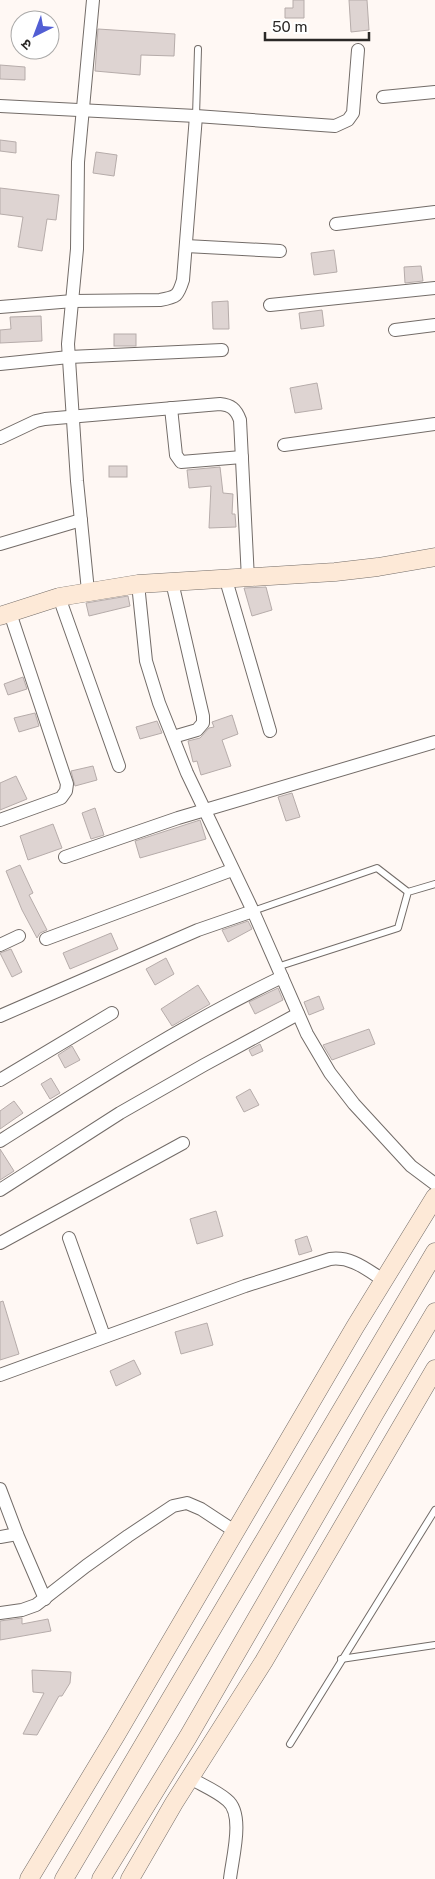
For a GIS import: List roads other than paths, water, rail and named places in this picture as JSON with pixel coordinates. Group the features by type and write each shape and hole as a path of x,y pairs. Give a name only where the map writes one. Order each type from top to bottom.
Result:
{"street":[{"path":"88,591 68,344 77,248 78,162 92,0"},
{"path":"0,106 196,116 334,126 342,124 353,113 358,50"},
{"path":"384,97 435,92"},
{"path":"0,307 73,301 160,300 173,298 179,293 183,280 196,116"},
{"path":"336,224 435,212"},
{"path":"186,246 280,251"},
{"path":"270,305 435,288"},
{"path":"395,330 435,325"},
{"path":"0,364 69,357 222,350"},
{"path":"0,438 36,421 73,416 220,404 233,408 238,412 240,420 248,579"},
{"path":"171,408 176,455 181,462 242,457"},
{"path":"284,445 435,424"},
{"path":"0,544 81,520"},
{"path":"0,820 61,798 66,791 67,784 5,615 59,597 138,584 248,579 369,568 435,557"},
{"path":"226,580 270,732"},
{"path":"172,582 203,716 203,723 197,730 173,737"},
{"path":"138,584 146,661 159,703 205,811 253,911 306,1034 330,1073 354,1104 411,1166 435,1184"},
{"path":"59,597 118,766"},
{"path":"65,857 178,818 435,742"},
{"path":"46,939 232,870"},
{"path":"0,1016 182,937 253,911"},
{"path":"0,945 19,936"},
{"path":"0,1141 71,1096 280,972"},
{"path":"0,1080 112,1013"},
{"path":"0,1190 120,1113 298,1014"},
{"path":"0,1243 183,1143"},
{"path":"29,1879 152,1675 355,1327 435,1197"},
{"path":"69,1238 104,1336"},
{"path":"64,1879 435,1252"},
{"path":"0,1375 245,1286 330,1259 341,1258 353,1261 385,1280"},
{"path":"102,1879 293,1557 435,1312"},
{"path":"130,1879 187,1782 264,1661 435,1370"},
{"path":"0,1489 2,1502 45,1599"},
{"path":"0,1613 22,1610 36,1605 106,1551 173,1506 187,1503 236,1532"},
{"path":"0,1537 17,1534"},
{"path":"152,1675 176,1689"},
{"path":"164,1776 187,1782 229,1800 235,1809 237,1819 230,1879"}],"lane":[{"path":"196,116 198,49"},
{"path":"253,911 377,868 408,892"},
{"path":"408,892 435,884"},
{"path":"280,972 398,928 408,892"},
{"path":"290,1744 435,1510"},
{"path":"341,1659 435,1645"}]}
